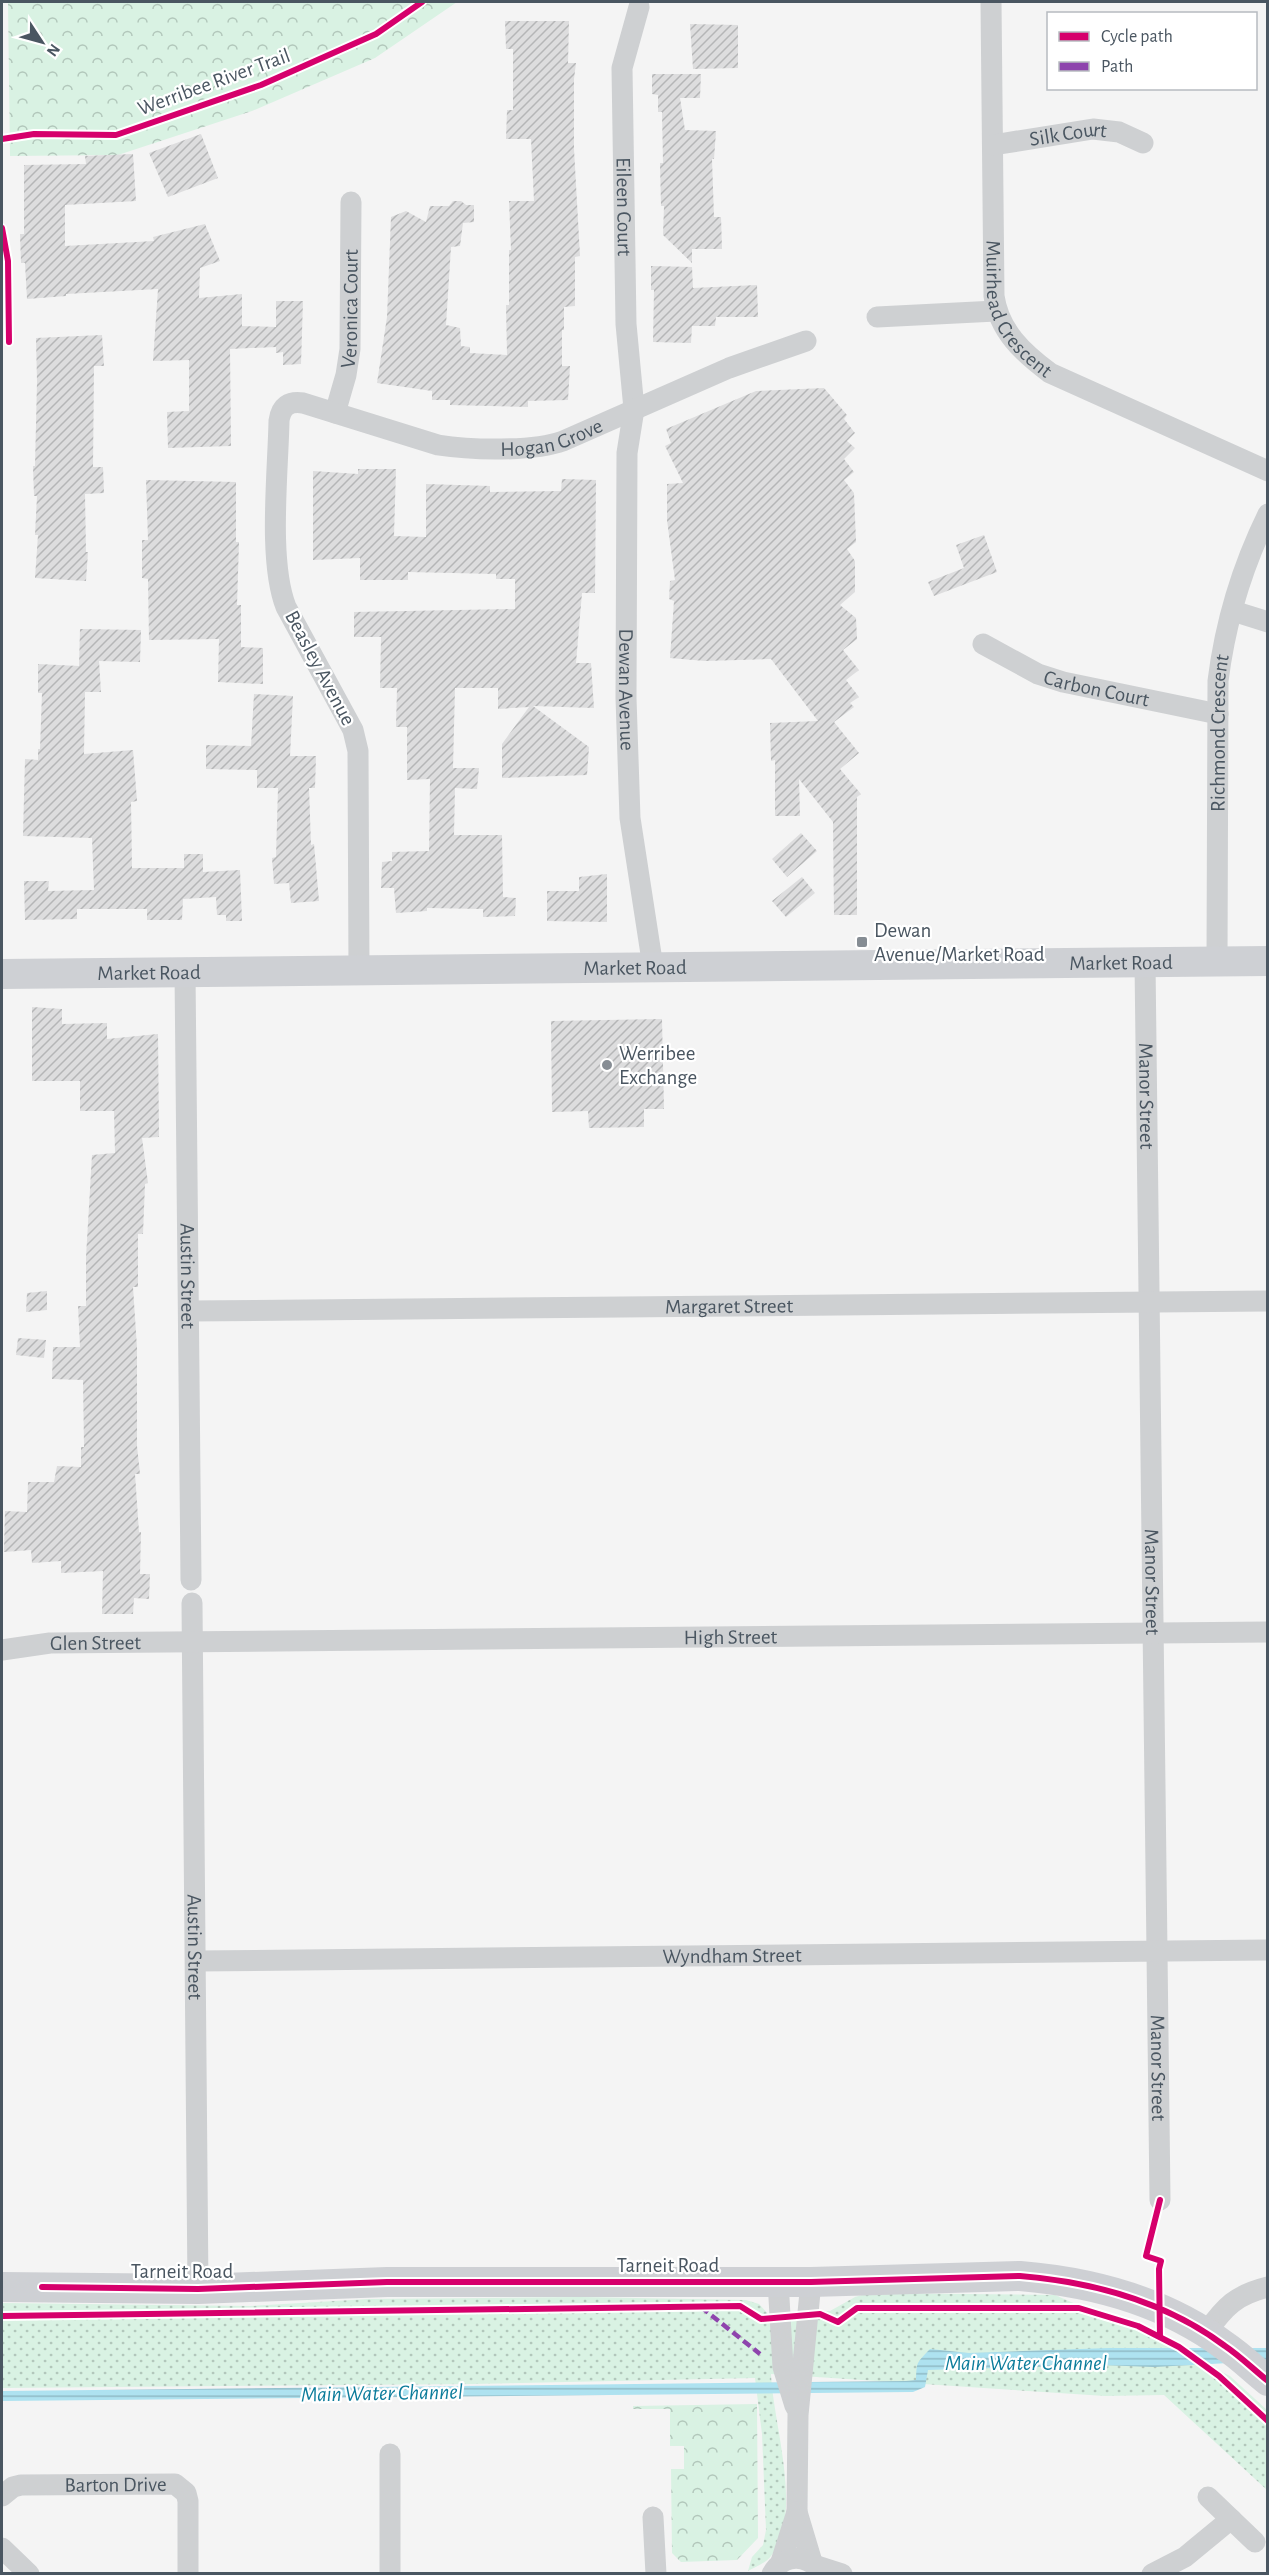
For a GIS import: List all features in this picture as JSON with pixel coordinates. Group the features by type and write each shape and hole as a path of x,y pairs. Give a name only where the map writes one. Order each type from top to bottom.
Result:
{"main road":[{"name":"Market Road","path":"2,974 1268,961"},
{"name":"Tarneit Road","path":"2,2286 198,2289 387,2282 811,2282 1020,2276 1048,2278 1075,2282 1160,2307 1206,2333 1268,2381"}],"street":[{"name":"Muirhead Crescent","path":"992,2 996,310 1005,330 1025,354 1050,373 1268,471"},
{"name":"Eileen Court","path":"634,409 626,324 622,68 639,7"},
{"name":"Silk Court","path":"993,145 1093,129 1119,132 1143,143"},
{"name":"Veronica Court","path":"335,413 346,375 350,349 351,202"},
{"path":"877,317 996,310"},
{"name":"Hogan Grove","path":"287,404 303,403 438,445 517,447 552,445 634,409 647,406 729,368 806,341"},
{"name":"Beasley Avenue","path":"287,404 279,421 278,575 286,607 342,708 357,740 359,972"},
{"name":"Dewan Avenue","path":"634,409 627,453 628,774 630,818 653,967"},
{"name":"Richmond Crescent","path":"1217,962 1218,681 1223,644 1253,546 1268,514"},
{"path":"1233,611 1268,622"},
{"name":"Carbon Court","path":"983,645 1038,674 1063,682 1218,714"},
{"name":"Manor Street","path":"1145,962 1160,2200"},
{"name":"Austin Street","path":"186,972 191,1580"},
{"name":"Margaret Street","path":"189,1311 1268,1301"},
{"name":"Austin Street","path":"192,1603 198,2289"},
{"name":"High Street","path":"192,1643 1268,1632"},
{"name":"Glen Street","path":"2,1650 50,1643 192,1643"},
{"name":"Wyndham Street","path":"196,1961 1268,1950"},
{"path":"778,2282 783,2367 798,2415"},
{"path":"811,2282 810,2314 798,2415 797,2512 817,2567"},
{"path":"1206,2333 1219,2314 1234,2300 1248,2292 1268,2287"},
{"path":"390,2454 390,2574"},
{"name":"Barton Drive","path":"2,2496 13,2487 21,2485 175,2484 186,2493 188,2501 188,2574"},
{"path":"1208,2497 1255,2542"},
{"path":"773,2570 797,2512"},
{"path":"653,2517 656,2574"},
{"path":"1152,2574 1185,2557 1231,2519"},
{"path":"2,2548 28,2574"},
{"path":"773,2570 797,2557 817,2567 842,2574"}],"green space":[{"path":"8,2 457,2 375,58 252,111 118,155 10,156"},
{"path":"869,2293 1055,2295 1149,2336 1230,2376 1267,2410 1267,2490 1164,2395 1105,2396 771,2374 784,2468 785,2517 781,2538 771,2556 748,2571 752,2557 763,2545 766,2530 762,2434 755,2378 472,2384 2,2388 2,2303 250,2306 369,2299 581,2297 746,2300 759,2304 768,2314 830,2311 855,2297"},
{"path":"757,2404 758,2538 737,2560 681,2562 672,2553 671,2469 684,2469 684,2446 670,2446 670,2409 633,2409 633,2406"}],"water":[{"name":"Main Water Channel","path":"1109,2348 1268,2348 1267,2361 1154,2367 1099,2365 928,2370 925,2387 913,2392 2,2401 2,2391 906,2381 916,2380 918,2363 930,2349 969,2353"}],"building":[{"path":"505,21 569,21 568,63 576,63 574,149 580,256 575,257 575,306 564,307 564,330 562,330 562,366 570,366 568,400 528,401 528,407 450,405 450,400 432,400 432,391 377,383 387,317 391,217 406,211 426,222 430,206 449,206 453,201 474,205 474,222 463,223 460,246 451,247 446,325 460,328 461,346 470,347 470,353 507,355 506,305 509,305 509,250 511,250 509,201 534,201 531,139 506,139 507,110 513,110 513,49 506,49"},
{"path":"690,24 738,25 738,68 693,69"},
{"path":"652,74 701,74 700,98 680,98 685,130 716,131 714,159 712,159 714,217 721,217 722,249 692,249 692,263 663,235 664,206 661,206 660,163 663,163 662,112 658,112 658,95 652,94"},
{"path":"201,134 218,178 168,197 149,153"},
{"path":"133,154 136,201 65,205 65,246 154,241 153,237 205,224 220,261 200,268 199,298 242,294 242,326 276,327 276,301 303,301 301,364 283,365 283,352 276,353 276,347 230,349 231,446 168,448 167,412 189,411 189,360 153,361 158,289 66,294 66,296 27,299 25,263 21,263 20,234 24,234 24,165 86,164 85,156"},
{"path":"651,266 692,267 693,288 757,285 758,317 716,317 715,326 692,326 691,343 653,342 654,290 651,290"},
{"path":"102,335 104,366 94,366 93,467 103,467 104,493 85,494 86,552 88,552 86,581 35,578 38,535 35,535 37,496 34,496 33,466 35,466 37,382 36,338"},
{"path":"824,388 847,415 844,419 855,433 847,441 855,448 844,459 854,472 844,480 854,493 856,542 847,549 855,561 855,592 840,605 856,618 857,639 843,650 859,670 846,680 859,697 850,703 854,707 834,722 859,753 840,769 861,794 857,797 857,915 834,915 833,822 799,779 800,816 775,816 775,760 771,761 770,723 818,721 771,659 705,661 670,658 674,601 669,599 670,581 675,580 667,520 667,484 683,483 665,446 671,443 666,429 756,391"},
{"path":"358,469 396,469 394,536 426,537 426,484 490,486 490,492 561,491 562,479 596,480 595,593 582,593 576,663 591,663 594,708 533,706 589,747 587,775 502,778 502,744 529,707 498,709 498,688 455,688 453,768 479,768 477,789 455,788 454,835 502,835 503,897 516,898 515,916 483,917 483,909 427,908 427,911 396,913 394,888 381,888 382,862 392,861 392,852 429,851 430,779 407,780 407,727 396,727 397,688 380,688 381,637 354,637 354,612 515,609 515,579 496,579 496,574 408,572 408,580 360,580 360,558 313,560 313,471 358,474"},
{"path":"146,480 236,482 236,542 239,542 237,605 241,605 241,647 263,648 263,684 218,682 219,639 149,640 148,579 142,578 142,540 148,540"},
{"path":"984,535 997,572 934,596 928,582 964,568 956,545"},
{"path":"80,629 141,630 140,662 99,661 101,692 85,692 84,754 133,750 137,801 131,802 132,868 184,868 184,854 203,854 203,872 240,870 242,921 226,921 226,915 217,915 216,897 183,899 182,920 147,920 147,909 77,909 77,919 25,920 24,881 49,881 48,891 94,890 92,838 23,836 25,759 38,760 38,749 40,749 42,693 38,693 38,664 79,666"},
{"path":"254,694 293,696 290,756 316,756 315,788 309,788 311,845 314,844 319,901 291,903 289,883 274,884 272,858 276,857 278,788 257,788 257,770 206,769 206,745 251,746"},
{"path":"801,833 817,851 787,877 772,859"},
{"path":"607,874 607,922 547,921 547,891 579,891 579,877"},
{"path":"802,877 815,893 786,917 772,901"},
{"path":"32,1007 62,1009 62,1024 107,1023 107,1039 158,1034 159,1137 142,1138 148,1183 145,1184 143,1234 138,1234 138,1287 133,1287 137,1348 137,1446 140,1474 135,1474 139,1532 141,1532 140,1574 150,1574 149,1599 134,1598 133,1614 102,1614 103,1571 61,1573 61,1561 32,1563 31,1550 4,1552 5,1511 27,1512 28,1482 54,1482 57,1466 81,1467 81,1447 84,1447 83,1380 52,1379 53,1347 80,1347 78,1306 86,1306 86,1257 92,1155 115,1153 114,1111 80,1111 80,1081 32,1081"},
{"name":"Werribee Exchange","path":"662,1019 664,1109 644,1109 644,1127 589,1128 588,1111 552,1112 551,1021"},
{"path":"47,1291 47,1310 26,1312 27,1293"},
{"path":"18,1338 46,1340 44,1358 16,1355"}],"marked path":[{"path":"701,2307 760,2354"}],"cycle path":[{"name":"Werribee River Trail","path":"2,139 34,134 116,135 261,85 376,34 422,2"},
{"path":"2,228 8,261 9,342"},
{"path":"1160,2200 1146,2256 1161,2261 1159,2269 1160,2337"},
{"path":"42,2287 198,2289 387,2282 811,2282 1020,2276 1101,2289 1153,2306 1202,2330 1268,2381"},
{"path":"2,2316 740,2306 761,2319 820,2314 838,2322 857,2308 1079,2308 1138,2326 1179,2347 1219,2376 1268,2421"}],"place":[{"name":"Dewan Avenue/Market Road","path":"862,942"},
{"name":"Werribee Exchange","path":"607,1065"}]}
